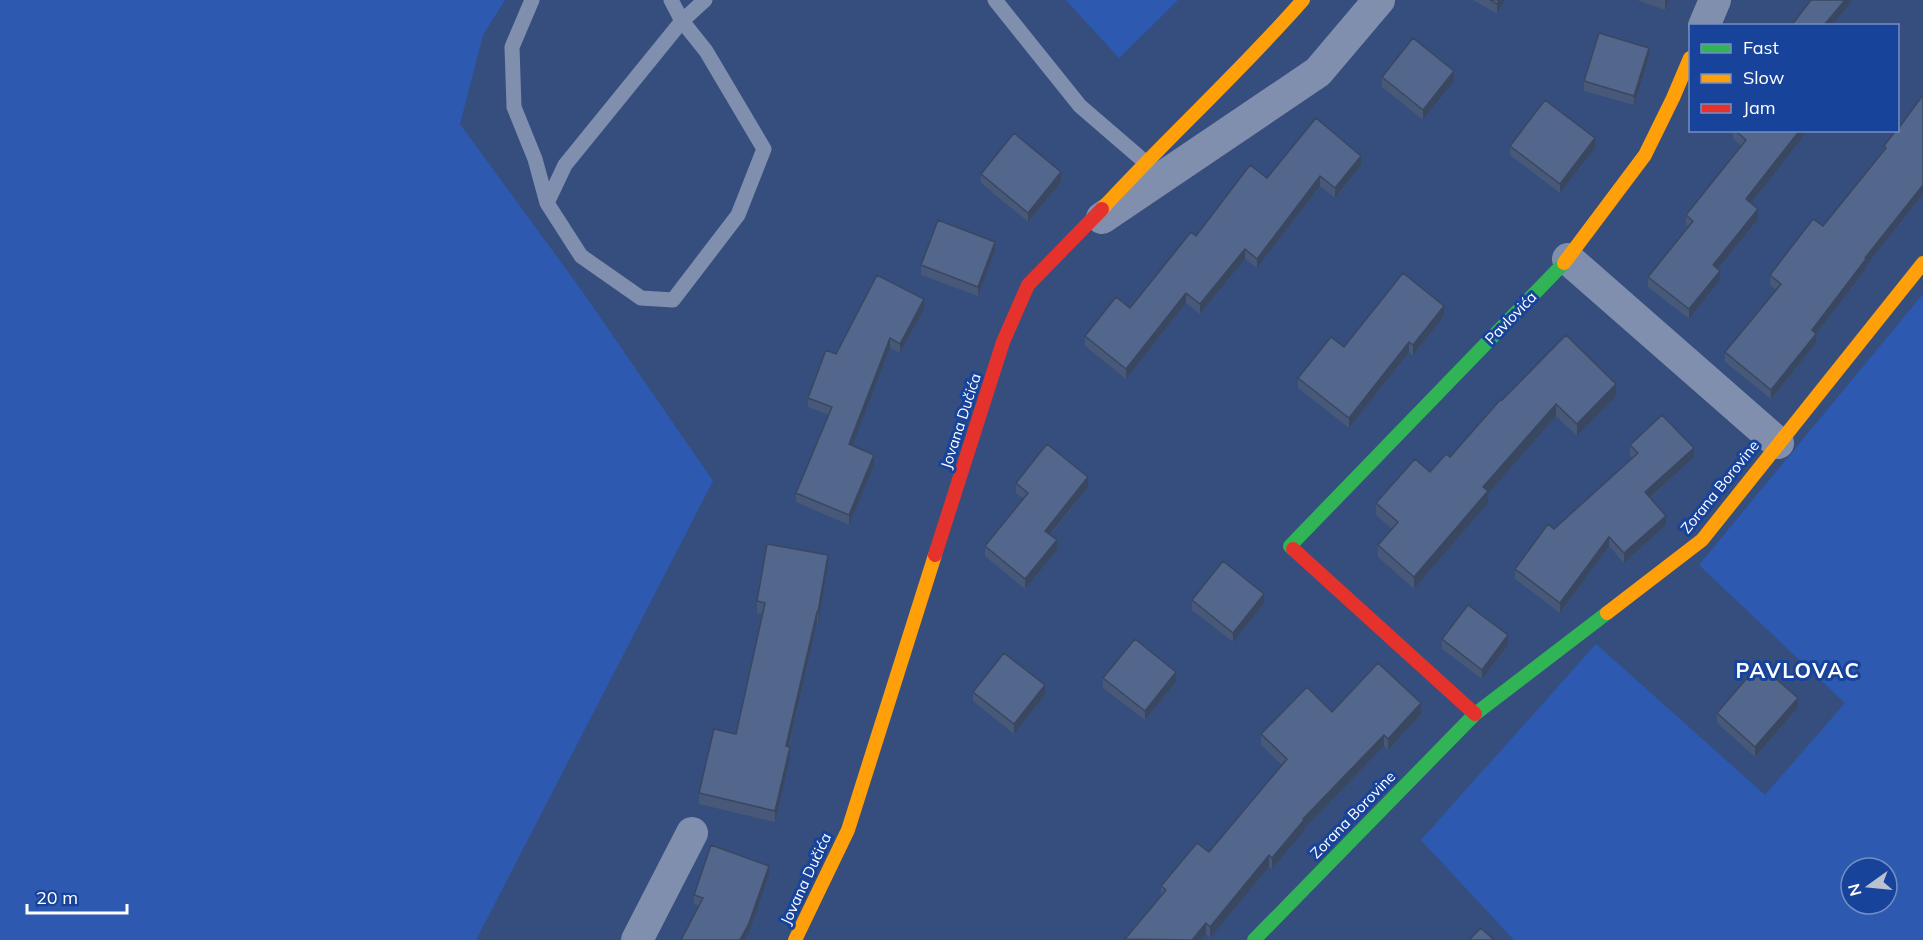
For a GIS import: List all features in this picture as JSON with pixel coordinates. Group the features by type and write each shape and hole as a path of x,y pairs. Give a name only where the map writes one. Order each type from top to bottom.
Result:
{"street":[{"name":"Jovana Dučića","path":"795,940 848,830 1003,342 1028,285 1267,41 1303,0"},
{"path":"1079,234 1318,72 1379,0"},
{"path":"1705,24 1715,0"},
{"name":"Pavlovića","path":"1475,714 1290,546 1568,259 1645,155 1674,98 1689,60"},
{"path":"1568,259 1778,442"},
{"name":"Zorana Borovine","path":"1254,940 1475,714 1702,540 1923,263"},
{"path":"637,940 692,833"}],"lane":[{"path":"532,0 512,47 514,107 535,159 547,203 581,256 640,298 673,300 738,215 764,149 706,51 682,21 671,0"},
{"path":"547,203 564,165 682,21 705,0"},
{"path":"995,0 1052,74 1080,106 1146,162"}],"shaded area":[{"path":"0,0 505,0 483,35 460,124 582,291 713,481 476,940 0,940"},
{"path":"1066,0 1178,0 1119,58"},
{"path":"1923,294 1923,940 1514,940 1421,840 1596,644 1765,795 1845,703 1699,565"}],"building":[{"path":"1811,0 1845,0 1825,24 1793,24"},
{"path":"1599,33 1649,48 1634,96 1584,81"},
{"path":"1413,38 1454,71 1423,110 1382,77"},
{"path":"1923,95 1923,185 1865,258 1812,330 1816,334 1771,390 1725,352 1781,284 1770,275 1813,219 1823,226 1886,148 1884,146 1894,132 1899,132 1899,128"},
{"path":"1545,100 1595,138 1560,184 1510,146"},
{"path":"1316,118 1361,156 1335,188 1320,176 1257,259 1245,249 1200,304 1186,293 1126,369 1085,336 1116,297 1130,308 1191,232 1196,236 1250,165 1267,178"},
{"path":"1737,132 1798,132 1746,199 1758,209 1713,265 1720,271 1689,309 1648,277 1693,221 1686,215 1746,140"},
{"path":"1014,133 1061,172 1028,213 981,174"},
{"path":"938,220 995,242 978,287 921,265"},
{"path":"1403,273 1444,306 1413,345 1409,342 1349,418 1298,378 1331,337 1344,347"},
{"path":"877,275 924,299 900,344 890,338 849,444 874,455 849,515 796,493 832,407 808,398 826,350 836,354"},
{"path":"1566,335 1616,384 1577,424 1556,404 1483,487 1488,491 1414,577 1378,545 1398,522 1376,503 1415,459 1430,472 1446,454 1450,457 1501,399"},
{"path":"1662,415 1694,448 1645,492 1666,516 1624,553 1609,537 1560,603 1515,569 1548,524 1554,529 1638,453 1630,445"},
{"path":"1047,444 1088,477 1045,531 1057,540 1025,579 985,546 1028,493 1016,483"},
{"path":"767,544 828,555 818,612 786,746 790,747 775,811 699,793 714,729 736,734 765,603 757,601"},
{"path":"1223,561 1264,594 1233,633 1192,600"},
{"path":"1468,605 1508,635 1482,670 1442,639"},
{"path":"1135,639 1176,672 1145,711 1103,678"},
{"path":"1004,653 1045,685 1014,724 973,692"},
{"path":"1378,663 1421,703 1388,739 1384,735 1303,819 1272,858 1269,855 1210,927 1206,923 1192,940 1125,939 1166,890 1161,886 1197,843 1209,852 1287,759 1261,734 1307,687 1332,712"},
{"path":"1759,664 1798,698 1755,747 1717,713"},
{"path":"711,845 769,866 749,923 740,940 681,940 703,898 694,895"},
{"path":"1481,928 1494,940 1469,940"}],"traffic: fast":[{"path":"1293,549 1290,546 1564,263"},
{"path":"1254,940 1475,714 1607,613"}],"traffic: slow":[{"path":"1102,209 1303,0"},
{"path":"1564,263 1645,155 1689,60"},
{"path":"1607,613 1702,540 1923,263"},
{"path":"795,940 848,830 935,555"}],"traffic: jam":[{"path":"935,555 1003,342 1028,285 1102,209"},
{"path":"1293,549 1475,714"}],"district":[{"name":"PAVLOVAC","path":"1798,671"}]}
